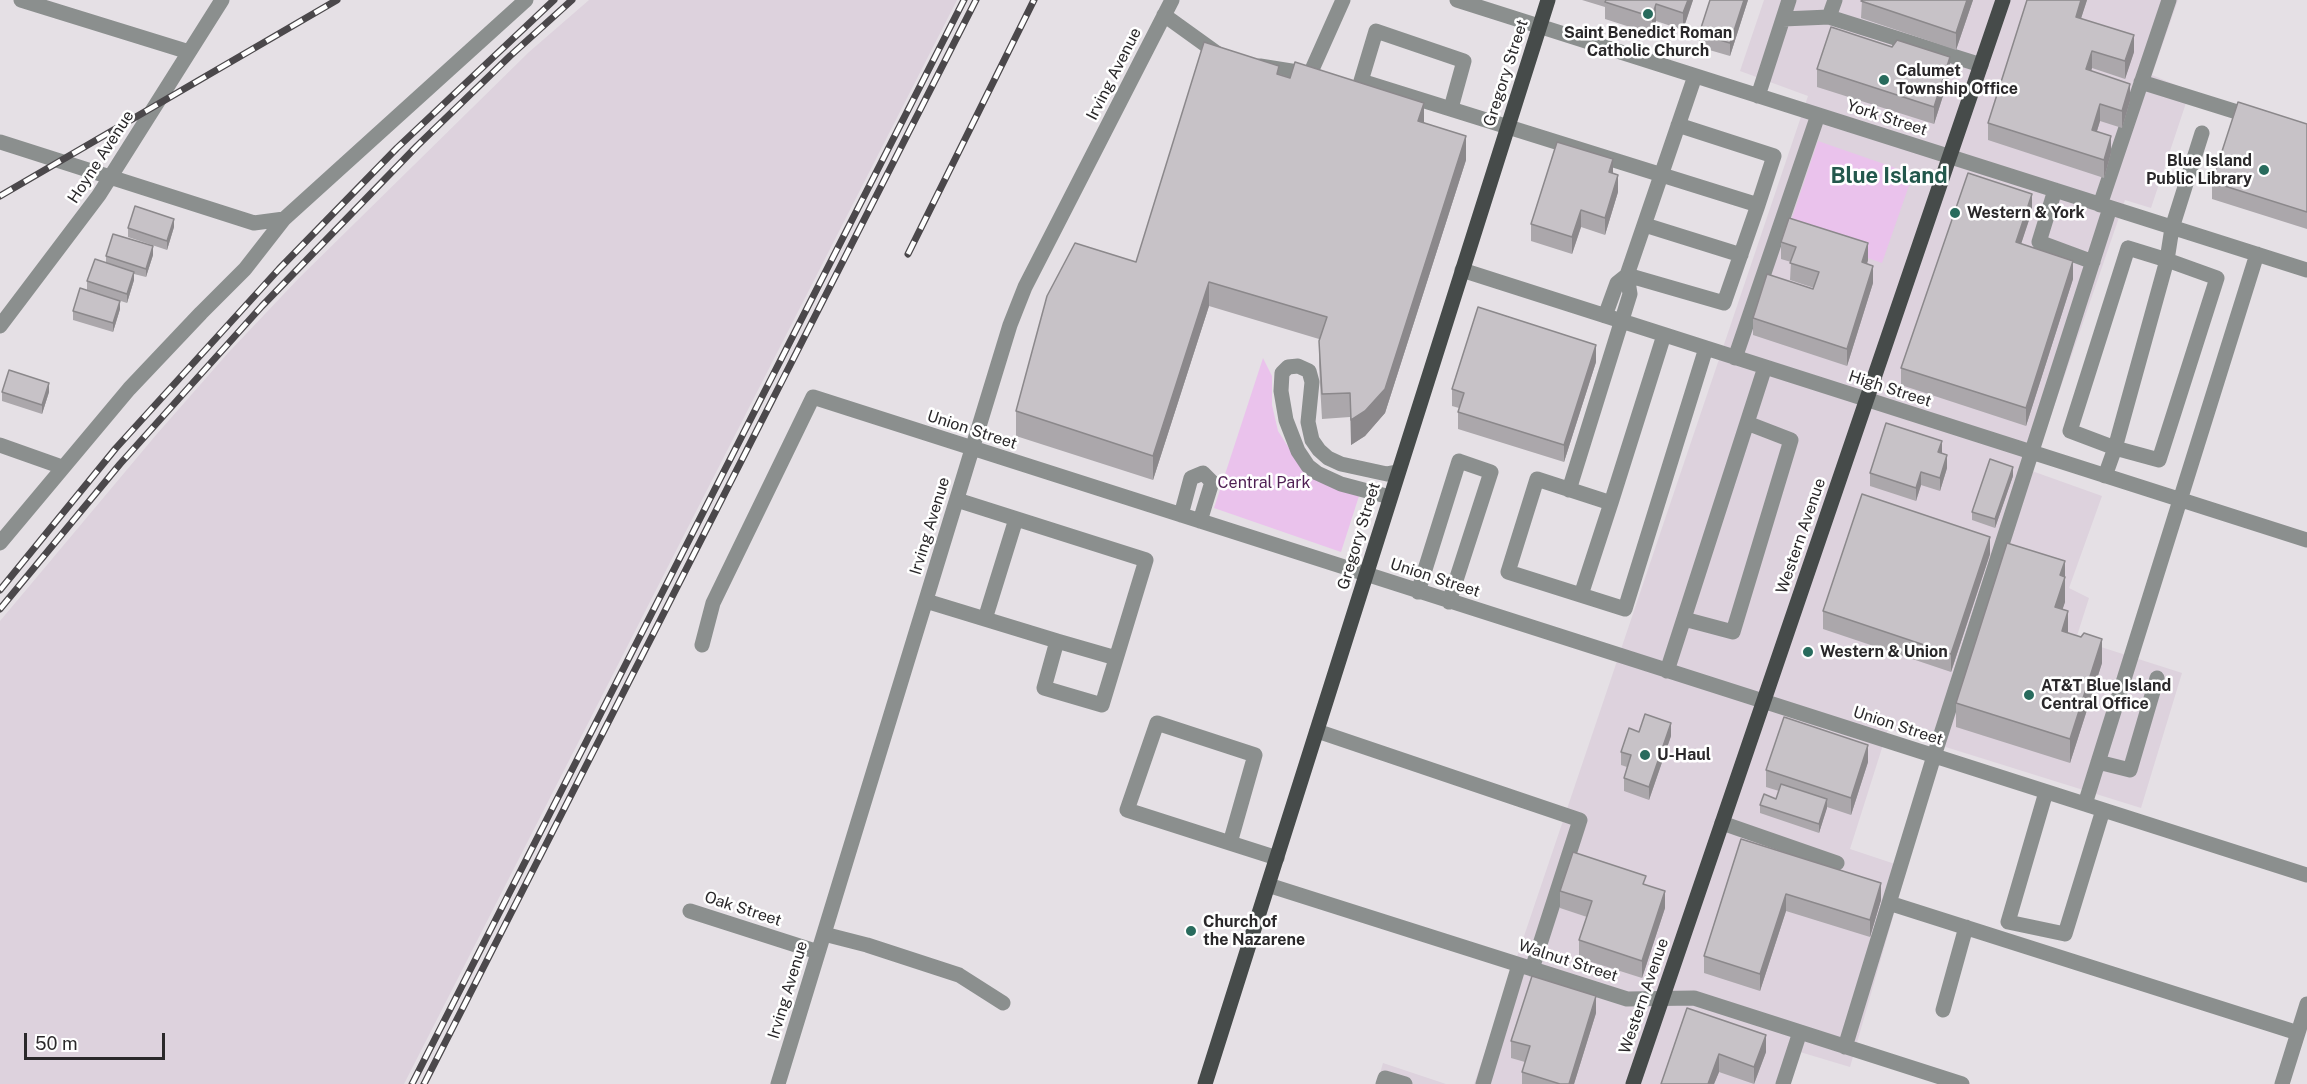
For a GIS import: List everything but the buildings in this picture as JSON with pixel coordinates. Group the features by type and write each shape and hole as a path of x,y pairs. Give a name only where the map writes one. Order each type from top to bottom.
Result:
{"main road":[{"name":"Gregory Street","path":"1205,1084 1548,0"},
{"name":"Western Avenue","path":"1633,1084 2003,0"}],"street":[{"path":"21,0 189,52"},
{"name":"Hoyne Avenue","path":"0,326 83,219 111,178 222,0"},
{"path":"0,543 137,381 201,312 245,269 284,219 526,0"},
{"name":"Irving Avenue","path":"778,1084 1010,325 1025,287 1172,0"},
{"path":"1164,15 1228,61 1310,74 1343,0"},
{"name":"York Street","path":"1457,0 1487,6 1540,26 1695,76 2307,270"},
{"path":"1758,96 1789,0"},
{"path":"1829,17 1835,0"},
{"path":"1845,1047 1934,756 2093,262 2105,207 2141,82 2169,0"},
{"path":"1783,19 1829,17 1981,65"},
{"path":"1450,108 1464,61 1376,31 1361,81 1758,205"},
{"path":"1569,490 1630,294 1627,275 1695,76"},
{"path":"2141,82 2263,121"},
{"path":"1735,358 1818,115"},
{"path":"1627,275 1724,303 1758,205 1774,156 1678,125"},
{"path":"2105,476 2115,448 2167,260 2172,228 2202,133"},
{"path":"0,142 254,223 284,219"},
{"path":"2055,190 2039,242 2093,262"},
{"path":"1645,225 1741,255"},
{"path":"2128,248 2167,260 2217,278 2159,460 2115,448 2070,431 2128,248"},
{"path":"2085,804 2257,255"},
{"name":"High Street","path":"1462,270 2307,540"},
{"path":"1605,316 1617,283 1627,275"},
{"path":"1581,595 1664,335"},
{"path":"1611,503 1537,479 1508,572 1625,609 1706,348"},
{"path":"1390,497 1341,484 1317,473 1308,466 1298,450 1286,420 1281,391 1282,373 1288,367 1298,366 1309,371 1312,382 1308,422 1312,440 1328,458 1341,464 1387,474 1398,472"},
{"path":"1667,671 1765,367"},
{"name":"Union Street","path":"702,645 713,603 813,397 2307,875"},
{"path":"1684,619 1733,632 1791,440 1747,423"},
{"path":"0,445 62,467"},
{"path":"1418,592 1459,461 1491,472 1449,602"},
{"path":"1181,515 1191,478 1203,473 1212,482 1200,522"},
{"path":"957,501 1146,560 1102,705 1044,688 1057,641"},
{"path":"985,619 1016,519"},
{"path":"926,601 1116,658"},
{"path":"2098,762 2130,770 2157,678"},
{"path":"1230,843 1255,754 1157,723 1127,810 1230,843 1277,858"},
{"path":"1317,731 1580,820 1483,1084"},
{"path":"2046,792 2008,922 2065,934 2103,810"},
{"path":"1722,823 1838,863"},
{"name":"Walnut Street","path":"1268,885 1626,999 1694,998 1962,1084"},
{"path":"1889,903 2298,1033"},
{"name":"Oak Street","path":"690,911 819,952"},
{"path":"1944,1011 1966,927"},
{"path":"824,934 867,945 959,975 1003,1002"},
{"path":"2282,1084 2307,1004"},
{"path":"1783,1084 1800,1032"},
{"path":"1383,1084 1385,1078 1405,1084"}],"shaded area":[{"path":"589,0 957,0 404,1084 0,1084 0,621 156,435 228,353 299,278 529,52"},
{"path":"1764,0 2178,0 2152,75 2190,91 2151,208 2125,200 2032,471 2102,496 2069,588 2089,598 2076,639 2182,673 2141,808 1888,729 1850,849 1907,868 1850,1067 1800,1052 1789,1084 1474,1084 1808,96 1740,71"},
{"path":"1383,1063 1446,1084 1377,1084"}],"green space":[{"path":"1818,141 1913,174 1882,263 1788,230"},
{"name":"Central Park","path":"1263,358 1272,376 1272,405 1278,431 1292,453 1359,496 1341,552 1214,508"}],"railway":[{"path":"0,196 337,0"},
{"path":"0,590 116,448 279,269 397,148 554,0"},
{"path":"0,609 120,464 262,306 417,146 572,0"},
{"path":"412,1084 964,0"},
{"path":"424,1084 976,0"},
{"path":"908,254 1034,0"}],"place":[{"name":"Saint Benedict Roman Catholic Church","path":"1648,14"},
{"name":"Calumet Township Office","path":"1884,80"},
{"name":"Blue Island Public Library","path":"2264,170"},
{"name":"Western & York","path":"1955,213"},
{"name":"Western & Union","path":"1808,652"},
{"name":"AT&T Blue Island Central Office","path":"2029,695"},
{"name":"U-Haul","path":"1645,755"},
{"name":"Church of the Nazarene","path":"1191,931"}],"district":[{"name":"Blue Island","path":"1889,176"}]}
